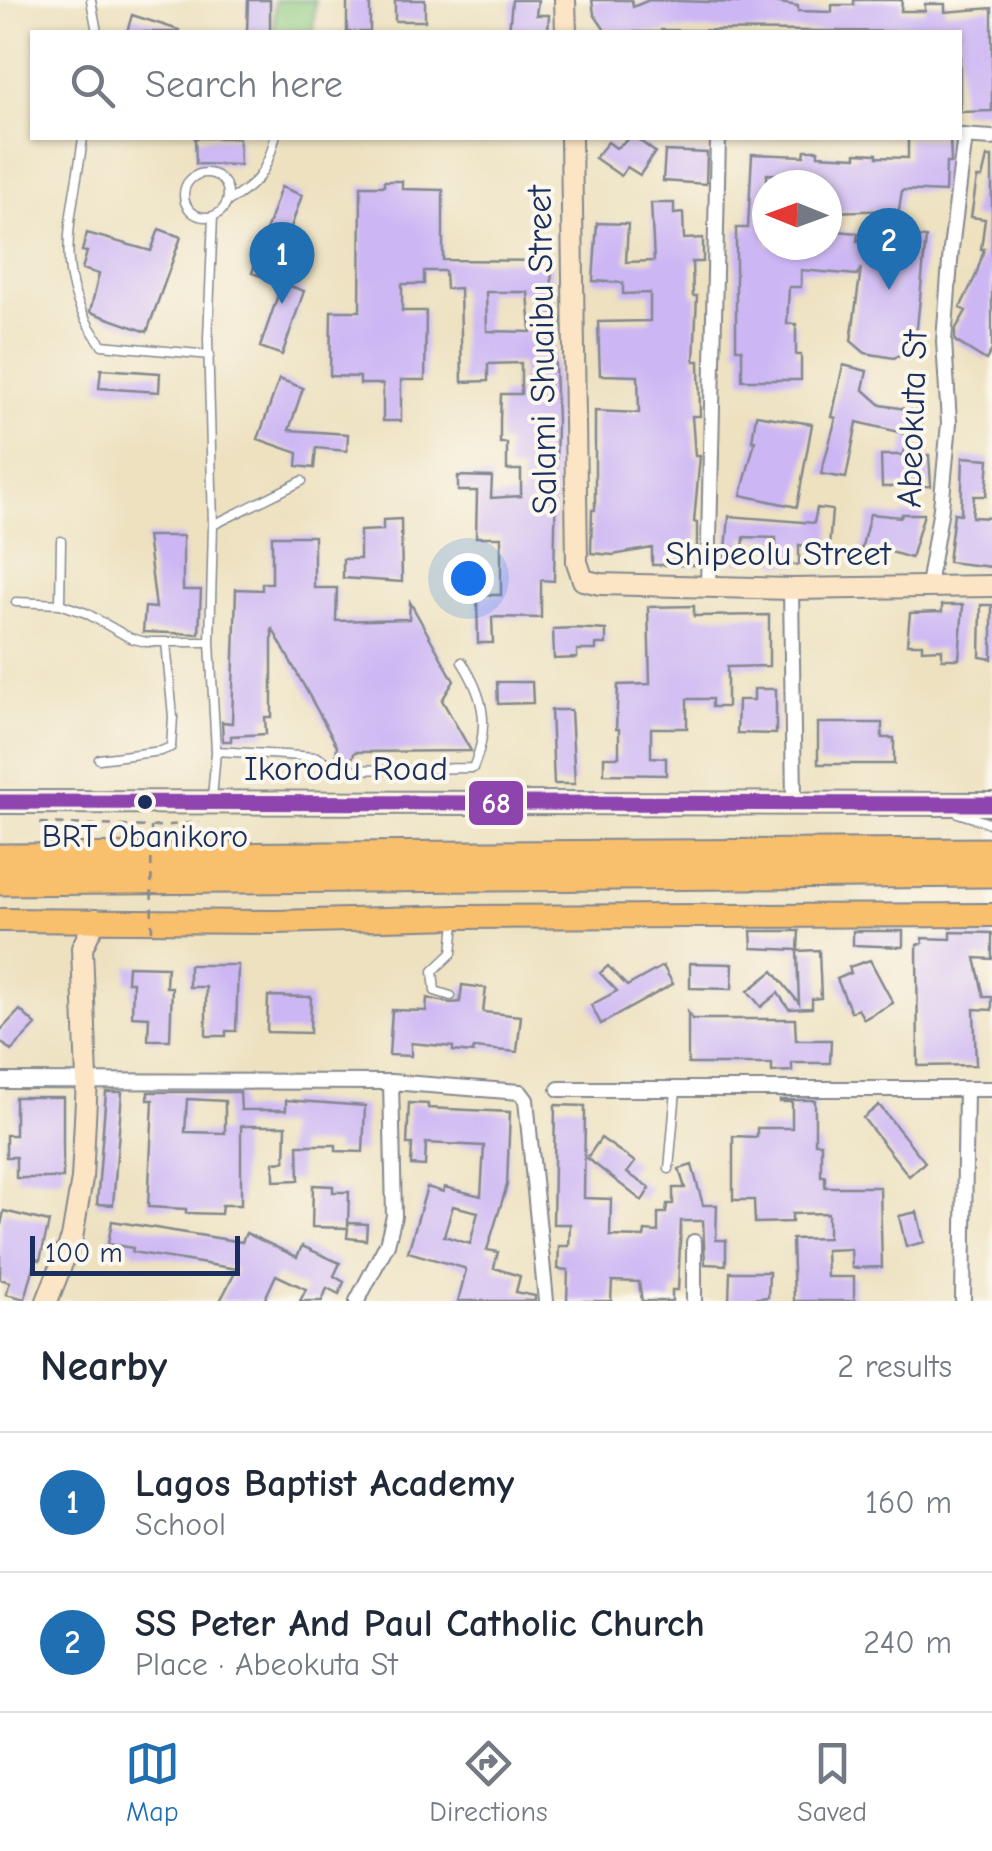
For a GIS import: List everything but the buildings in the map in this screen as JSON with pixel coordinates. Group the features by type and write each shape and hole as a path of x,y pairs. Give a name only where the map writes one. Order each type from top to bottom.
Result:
{"highway":[{"path":"0,857 992,850"},
{"path":"0,882 992,874"}],"main road":[{"name":"Ikorodu Road","path":"0,802 206,813 794,802 992,804"},
{"path":"0,920 276,922 456,917 992,915"}],"street":[{"path":"564,0 566,30"},
{"path":"962,136 992,138"},
{"name":"Salami Shuaibu Street","path":"571,140 577,562"},
{"path":"708,586 718,140"},
{"name":"Abeokuta St","path":"928,586 949,424 944,341 962,140"},
{"name":"Shipeolu Street","path":"577,562 584,580 600,584 791,590 992,586"},
{"path":"791,590 794,802"},
{"path":"48,1301 72,1238 82,1178 87,1080 82,948 96,919"},
{"path":"60,920 82,948"},
{"path":"0,1081 392,1082 520,1092 526,1100 546,1301"},
{"path":"357,1301 388,1244 394,1216 392,1082"},
{"path":"558,1088 992,1089"},
{"path":"963,1301 966,1090"},
{"path":"694,1242 694,1301"}],"lane":[{"path":"92,0 97,30"},
{"path":"83,140 66,264 72,293 88,326 102,345 210,355"},
{"path":"206,813 216,751 210,642 214,526 212,216 226,202 252,188 268,164 274,140"},
{"path":"212,216 199,216 188,208 185,189 192,178 206,174 218,178 226,188 226,202"},
{"path":"214,526 302,481"},
{"path":"60,541 60,604"},
{"path":"16,602 60,604 130,638 210,642"},
{"path":"100,759 161,751 171,746 173,717 166,642"},
{"path":"216,751 317,757 342,770 473,768 481,749 484,724 479,688 462,662"},
{"path":"934,805 992,824"},
{"path":"451,996 434,991 432,982 433,971 452,953 456,917"},
{"path":"669,1169 676,1090"}],"path":[{"path":"40,823 151,827 206,813"},
{"path":"151,827 152,939"}],"green space":[{"path":"275,0 315,0 313,30 274,30"}],"transit line":[{"name":"68","path":"0,802 992,804"}],"place":[{"name":"SS Peter And Paul Catholic Church","path":"889,290"},
{"name":"Lagos Baptist Academy","path":"282,304"},
{"name":"BRT Obanikoro","path":"145,802"}]}
